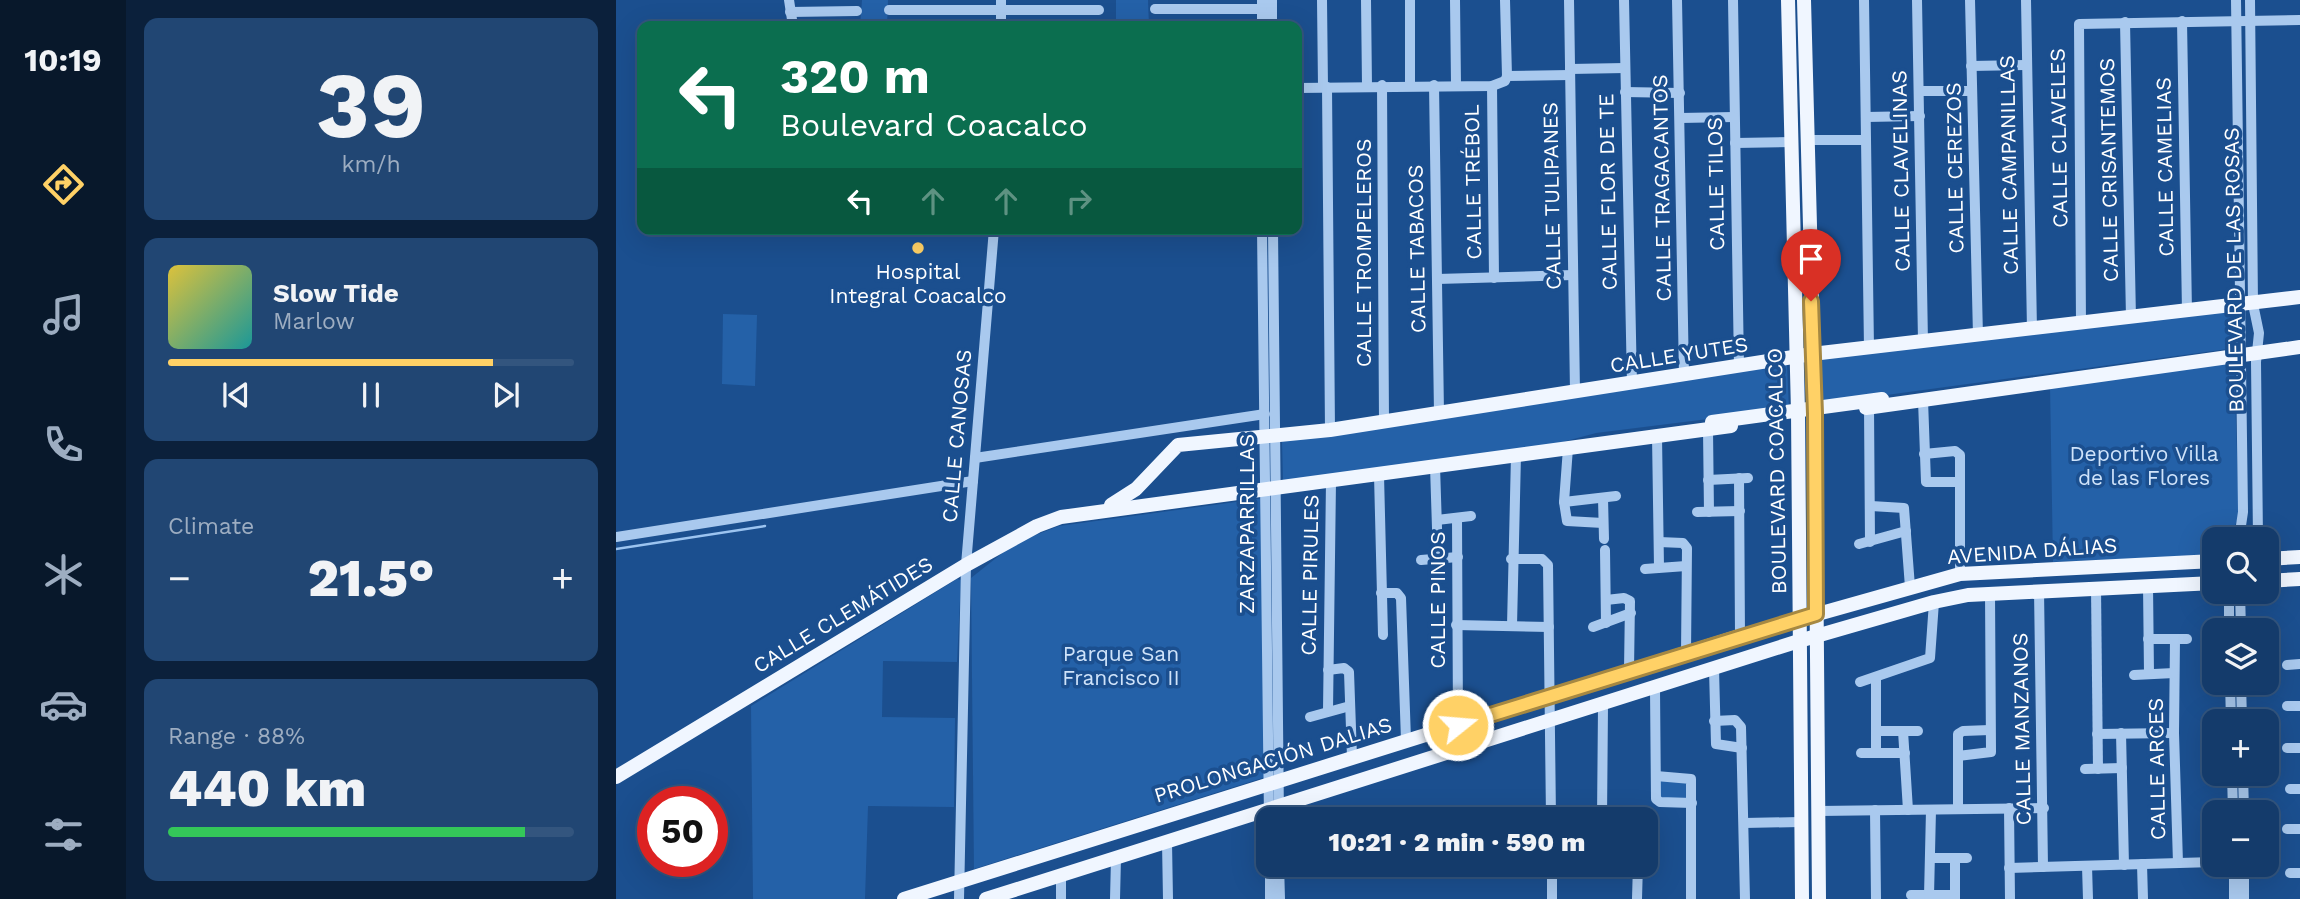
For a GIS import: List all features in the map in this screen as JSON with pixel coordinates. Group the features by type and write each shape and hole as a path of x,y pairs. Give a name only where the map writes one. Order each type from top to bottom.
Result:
{"main road":[{"name":"BOULEVARD COACALCO","path":"1788,0 1815,414 1819,899"},
{"name":"BOULEVARD COACALCO","path":"1802,899 1797,357 1799,141 1804,0"},
{"name":"CALLE YUTES","path":"1270,437 1384,422 1812,354 2300,297"},
{"path":"1270,489 1875,403 1923,400 2300,347"},
{"path":"1571,447 1626,434 1798,417 1983,384 2025,385"},
{"name":"CALLE CLEMÁTIDES","path":"1100,510 1136,489 1178,445 1270,437"},
{"name":"CALLE CLEMÁTIDES","path":"616,777 966,565 1037,526 1061,517 1100,510 1270,489"},
{"path":"2279,558 2300,557"},
{"name":"AVENIDA DÁLIAS","path":"1816,614 1960,574 2202,562"},
{"path":"2279,580 2300,579"},
{"name":"AVENIDA DÁLIAS","path":"1818,636 1934,602 1990,593 2202,583"},
{"name":"PROLONGACIÓN DALIAS","path":"904,899 1629,670 1816,614"},
{"path":"1292,807 1818,636"},
{"path":"986,899 1014,895 1116,858 1256,818"}],"street":[{"path":"1272,0 1272,21"},
{"path":"1322,0 1330,430"},
{"path":"1366,0 1367,86"},
{"path":"1410,0 1410,85"},
{"path":"1455,0 1456,84"},
{"path":"1302,88 1500,85 1507,76 1506,0"},
{"name":"CALLE TULIPANES","path":"1569,0 1575,392"},
{"name":"CALLE FLOR DE TE","path":"1623,0 1632,384"},
{"name":"CALLE TRAGACANTOS","path":"1677,0 1684,376"},
{"name":"CALLE TILOS","path":"1732,0 1739,367"},
{"path":"1864,0 1869,348"},
{"name":"CALLE CLAVELINAS","path":"1917,0 1923,342"},
{"name":"CALLE CEREZOS","path":"1970,0 1978,336"},
{"name":"CALLE CAMPANILLAS","path":"2026,0 2025,65 2032,330"},
{"name":"BOULEVARD DE LAS ROSAS","path":"2236,0 2248,355 2257,527"},
{"name":"BOULEVARD DE LAS ROSAS","path":"2240,527 2248,355 2259,333 2247,305 2250,0"},
{"path":"1155,9 1262,4"},
{"path":"889,10 1001,5 1100,10"},
{"path":"790,6 857,11"},
{"name":"CALLE CLAVELES","path":"2081,324 2077,27 2083,22 2248,23 2300,20"},
{"name":"CALLE CAMELIAS","path":"2182,21 2187,312"},
{"name":"CALLE CRISANTEMOS","path":"2125,22 2131,318"},
{"path":"1972,66 2025,65"},
{"path":"1507,76 1625,68"},
{"name":"CALLE TROMPELEROS","path":"1382,85 1384,422"},
{"name":"CALLE TABACOS","path":"1434,85 1439,413"},
{"name":"CALLE TRÉBOL","path":"1492,86 1494,278"},
{"path":"1919,91 1972,91"},
{"path":"1625,92 1680,93"},
{"path":"1866,117 1920,116"},
{"path":"1680,118 1734,117"},
{"path":"1735,143 1866,140"},
{"name":"CALLE CANOSAS","path":"959,899 966,565 994,235"},
{"name":"ZARZAPARRILLAS","path":"1262,235 1265,414 1270,437"},
{"name":"ZARZAPARRILLAS","path":"1273,235 1270,489 1274,807"},
{"path":"1437,279 1573,275"},
{"path":"1923,400 1926,482 1960,482"},
{"path":"1875,403 1871,506 1864,543 1906,531"},
{"path":"975,458 1265,414"},
{"path":"1709,512 1710,426"},
{"path":"1657,436 1659,567"},
{"path":"1571,447 1564,502 1566,518 1571,523 1603,523"},
{"path":"1924,454 1959,452 1960,574"},
{"path":"1512,626 1511,559 1516,455"},
{"name":"CALLE PINOS","path":"1435,466 1437,520 1471,516"},
{"path":"1379,475 1381,593 1378,635 1401,636"},
{"path":"1709,480 1743,478 1740,511 1740,636"},
{"path":"616,537 973,481"},
{"name":"CALLE PIRULES","path":"1328,711 1331,481"},
{"path":"1564,502 1616,496"},
{"path":"1602,498 1606,622"},
{"path":"1871,506 1904,508 1910,587"},
{"path":"1697,512 1740,511"},
{"name":"CALLE PINOS","path":"1457,518 1458,725"},
{"path":"1437,520 1438,559"},
{"path":"1659,542 1686,545 1686,654"},
{"path":"1421,560 1458,557"},
{"path":"1511,559 1546,561 1551,807"},
{"path":"1644,569 1686,566"},
{"name":"CALLE ARCES","path":"2148,585 2149,674"},
{"path":"2096,587 2098,769"},
{"name":"CALLE MANZANOS","path":"2039,590 2043,867"},
{"path":"1381,593 1400,594 1406,740"},
{"path":"1958,756 1991,752 1990,593"},
{"path":"1606,600 1628,598 1631,613 1629,670"},
{"path":"1860,682 1930,658 1934,602"},
{"path":"1592,627 1631,613"},
{"path":"1456,625 1549,627"},
{"name":"CALLE ARCES","path":"2148,639 2181,639 2174,673 2178,863"},
{"path":"2287,665 2300,664"},
{"name":"CALLE PIRULES","path":"1328,670 1348,669 1352,757"},
{"path":"1714,669 1716,744 1742,748"},
{"name":"CALLE ARCES","path":"2134,675 2174,673"},
{"path":"1876,678 1876,753"},
{"path":"1655,689 1657,801 1692,803"},
{"path":"1310,717 1350,706"},
{"path":"1602,807 1603,706"},
{"path":"2287,706 2300,706"},
{"path":"1714,721 1740,722 1745,899"},
{"path":"1958,809 1960,732 1990,730"},
{"path":"1876,731 1918,731"},
{"path":"1903,731 1908,810"},
{"path":"2121,733 2124,865"},
{"path":"2097,734 2174,733"},
{"path":"2287,748 2300,748"},
{"path":"1861,753 1905,753"},
{"path":"2085,769 2122,768"},
{"path":"1656,776 1691,779 1692,899"},
{"path":"2009,808 2010,899"},
{"path":"1819,811 2044,808"},
{"path":"1875,810 1876,899"},
{"path":"1929,896 1931,810"},
{"path":"1744,823 1800,822"},
{"path":"2287,829 2300,829"},
{"path":"1167,842 1168,899"},
{"path":"1115,899 1116,858"},
{"path":"1911,895 1955,897 1961,859 1930,858"},
{"path":"2009,868 2202,862"},
{"path":"2142,864 2143,899"},
{"path":"2087,866 2088,899"},
{"path":"1061,876 1061,899"},
{"path":"1270,877 1270,899"},
{"path":"1279,877 1280,899"},
{"path":"1552,877 1552,899"},
{"path":"1637,899 1638,877"},
{"path":"2234,877 2234,899"},
{"path":"2244,877 2244,899"}],"green space":[{"path":"862,0 888,0 887,21 860,21"},
{"path":"1116,0 1148,0 1149,21 1116,21"},
{"path":"2232,311 2235,348 1820,404 1818,358"},
{"path":"723,314 757,315 755,386 722,384"},
{"name":"Deportivo Villa de las Flores","path":"2234,362 2239,517 2234,527 2202,527 2202,556 2053,562 2050,385"},
{"path":"1787,364 1789,409 1596,433 1555,444 1283,481 1282,441"},
{"name":"Parque San Francisco II","path":"1265,498 1272,775 974,869 971,578 1015,543 1059,526"},
{"path":"957,579 961,580 957,662 883,661 882,717 955,718 954,807 868,806 865,899 753,899 751,706"},
{"path":"1657,778 1689,780 1690,802 1658,799"}],"waterway":[{"path":"616,549 765,526"}],"place":[{"name":"Hospital Integral Coacalco","path":"918,248"}],"route":[{"path":"1458,725 1816,614 1815,414 1811,301"}]}
